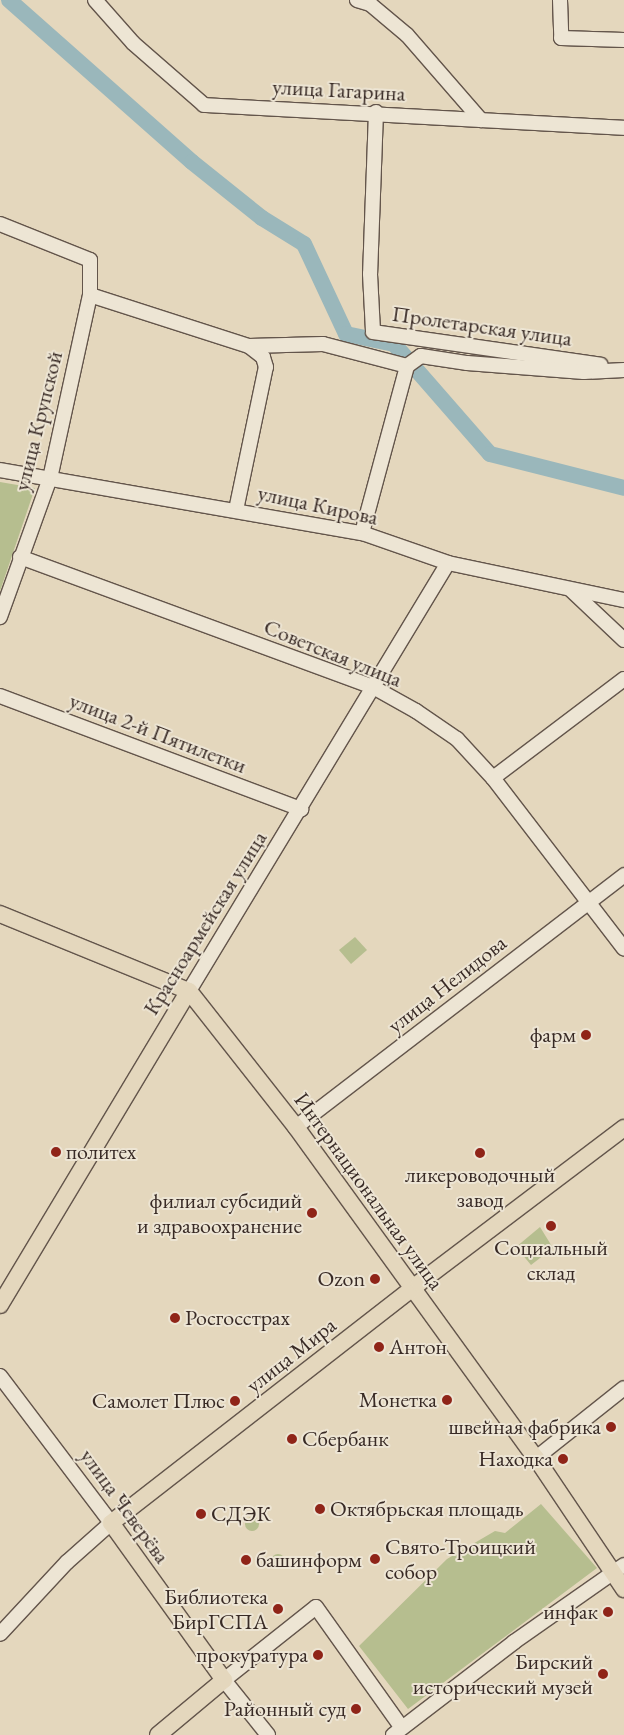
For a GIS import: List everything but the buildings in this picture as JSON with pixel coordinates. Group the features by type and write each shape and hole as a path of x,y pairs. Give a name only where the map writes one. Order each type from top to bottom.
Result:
{"main road":[{"name":"Интернациональная улица","path":"0,914 189,991 296,1127 411,1288 618,1570 624,1589"},
{"name":"Красноармейская улица","path":"0,1305 189,991"},
{"name":"улица Мира","path":"111,1523 411,1288 624,1128"},
{"name":"улица Чеверёва","path":"111,1523 224,1680"},
{"path":"158,1735 224,1680"}],"street":[{"name":"улица Гагарина","path":"95,0 133,43 204,105 376,112 624,128"},
{"path":"357,0 370,4 407,35 481,120"},
{"path":"560,0 561,38 624,40"},
{"name":"Пролетарская улица","path":"376,112 370,274 373,332 624,369"},
{"name":"улица Крупской","path":"0,224 90,260 90,295 50,478 0,617"},
{"path":"90,295 249,346 323,344 408,366 362,533"},
{"path":"236,510 266,367 263,357 249,346"},
{"name":"Пролетарская улица","path":"408,366 421,356 467,363 584,372 624,369"},
{"name":"улица Кирова","path":"0,470 362,533 448,563 624,600"},
{"name":"Советская улица","path":"20,558 373,687 457,739 493,778 587,904 624,949"},
{"name":"Красноармейская улица","path":"189,991 301,809 448,563"},
{"path":"571,590 624,640"},
{"path":"493,778 624,679"},
{"name":"улица 2-й Пятилетки","path":"0,696 301,809"},
{"name":"улица Нелидова","path":"296,1127 624,875"},
{"name":"улица Чеверёва","path":"0,1376 111,1523"},
{"path":"536,1458 624,1388"},
{"name":"улица Мира","path":"0,1634 67,1562 111,1523"},
{"path":"224,1680 316,1607 398,1731 514,1642 618,1570"},
{"name":"улица Чеверёва","path":"224,1680 268,1735"}],"green space":[{"path":"0,482 35,488 0,591"},
{"path":"355,937 367,950 351,964 339,950"},
{"path":"540,1227 553,1248 531,1265 516,1247"},
{"path":"541,1504 597,1568 408,1709 359,1646 447,1559 495,1531 505,1533"},
{"path":"252,1517 257,1519 259,1524 257,1529 252,1531 247,1529 245,1524 247,1519"},
{"path":"278,1554 283,1556 285,1561 283,1566 278,1568 273,1566 271,1561 273,1556"}],"waterway":[{"path":"9,0 192,162 262,218 304,244 346,334 394,344 490,454 624,488"}],"place":[{"name":"фарм","path":"586,1035"},
{"name":"политех","path":"56,1152"},
{"name":"ликероводочный завод","path":"480,1153"},
{"name":"филиал субсидий и здравоохранение","path":"312,1213"},
{"name":"Социальный склад","path":"551,1226"},
{"name":"Ozon","path":"375,1279"},
{"name":"Росгосстрах","path":"175,1318"},
{"name":"Антон","path":"379,1347"},
{"name":"Монетка","path":"447,1400"},
{"name":"Самолет Плюс","path":"235,1401"},
{"name":"швейная фабрика","path":"611,1427"},
{"name":"Сбербанк","path":"292,1439"},
{"name":"Находка","path":"563,1459"},
{"name":"Октябрьская площадь","path":"320,1509"},
{"name":"СДЭК","path":"201,1514"},
{"name":"Свято-Троицкий собор","path":"375,1559"},
{"name":"башинформ","path":"246,1560"},
{"name":"Библиотека БирГСПА","path":"278,1609"},
{"name":"инфак","path":"608,1612"},
{"name":"прокуратура","path":"318,1655"},
{"name":"Бирский исторический музей","path":"603,1674"},
{"name":"Районный суд","path":"356,1709"}]}
